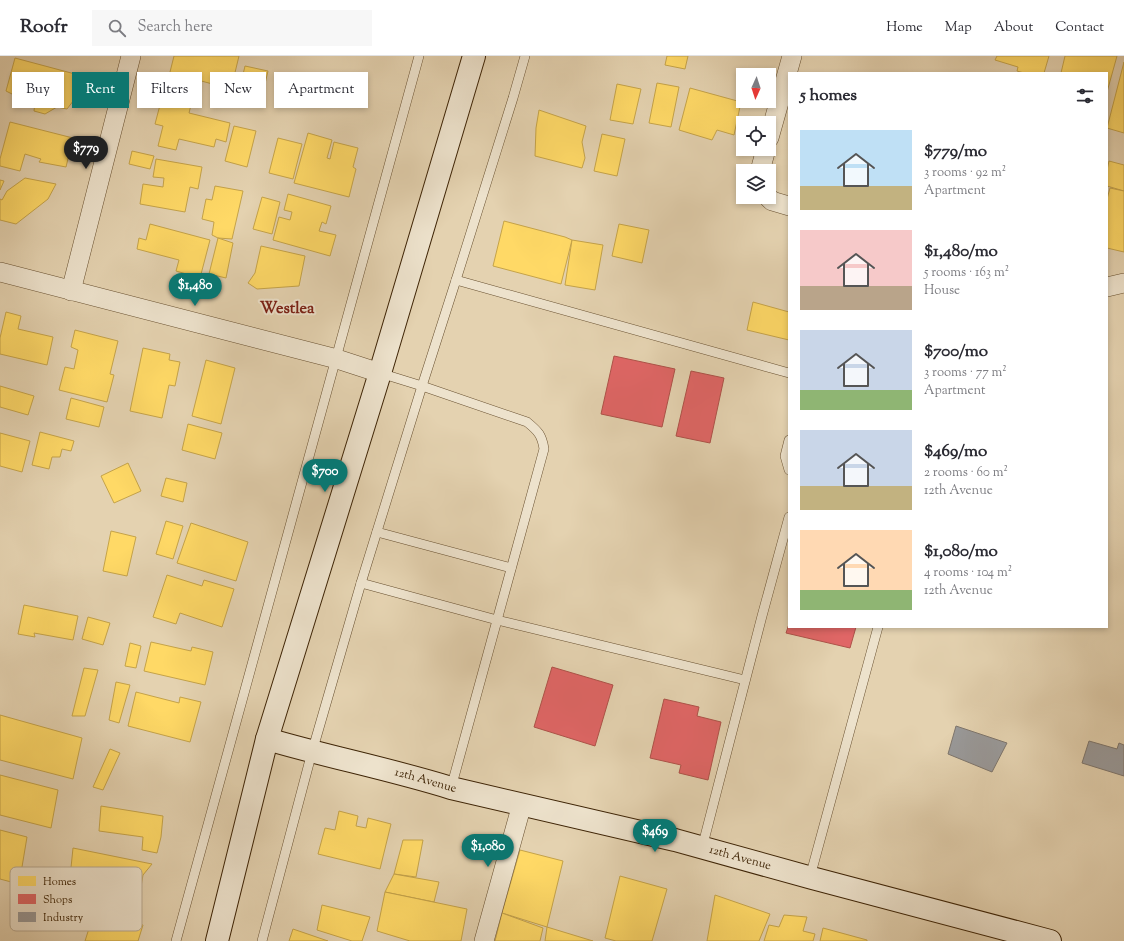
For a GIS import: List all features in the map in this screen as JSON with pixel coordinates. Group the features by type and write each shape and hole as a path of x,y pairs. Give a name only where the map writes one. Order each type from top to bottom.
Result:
{"street":[{"path":"71,291 131,56"},
{"path":"217,941 267,739 380,373 474,56"},
{"path":"775,116 792,56"},
{"path":"776,202 788,206"},
{"path":"0,272 337,359 380,373"},
{"path":"1108,287 1124,283"},
{"name":"12th Avenue","path":"267,739 312,752 424,779 451,788 702,848 1050,941"},
{"path":"484,941 522,804"}],"lane":[{"path":"176,941 419,56"},
{"path":"262,941 312,752 362,583 525,56"},
{"path":"456,280 788,373"},
{"path":"380,373 527,422 542,438 544,449 451,788"},
{"path":"788,444 785,456 788,466"},
{"path":"702,848 788,521"},
{"path":"378,532 511,568"},
{"path":"362,583 497,620 746,680"},
{"path":"810,877 878,628"}],"building: Homes":[{"path":"174,56 239,56 235,72 210,72 210,83 202,81 202,72 170,72"},
{"path":"667,56 688,56 685,69 665,65"},
{"path":"997,56 1049,56 1044,72 1020,72 1017,71 1018,67 995,60"},
{"path":"1065,56 1117,56 1108,88 1108,72 1061,72"},
{"path":"15,58 72,73 72,102 67,109 62,108 64,108 64,72 12,72 12,94 6,91"},
{"path":"1124,62 1124,133 1108,128"},
{"path":"245,66 268,71 266,80 266,72 244,72"},
{"path":"657,83 679,87 671,127 649,123"},
{"path":"617,84 641,89 633,124 610,120"},
{"path":"690,88 736,101 736,108 740,108 738,116 736,116 734,135 717,130 712,140 679,130"},
{"path":"34,108 55,108 45,114 34,111"},
{"path":"159,108 190,108 189,113 230,123 226,142 216,139 214,147 179,139 176,150 158,146 163,126 155,124"},
{"path":"539,110 586,126 582,142 585,158 582,168 535,156 536,128"},
{"path":"10,122 73,138 66,167 39,162 41,159 25,154 20,171 0,166 0,159"},
{"path":"234,126 256,131 247,167 225,161"},
{"path":"308,133 332,140 327,158 330,159 334,142 358,148 353,167 356,169 349,197 294,183"},
{"path":"602,134 625,139 617,176 594,171"},
{"path":"278,138 302,144 293,179 269,173"},
{"path":"132,151 154,156 150,169 129,164"},
{"path":"156,159 202,167 198,189 190,187 185,212 140,204 143,184 163,187 164,178 153,177"},
{"path":"1109,161 1124,165 1124,191 1108,186"},
{"path":"25,178 56,184 48,199 16,224 0,220 0,199 2,200 7,191"},
{"path":"0,180 4,181 0,190"},
{"path":"215,186 243,191 232,239 218,238 212,235 214,222 202,219 206,199 212,200"},
{"path":"1110,188 1124,191 1124,252 1108,248 1108,195"},
{"path":"288,194 331,206 326,224 322,222 319,231 336,235 330,256 273,240 279,217 290,220 292,212 284,210"},
{"path":"262,197 280,202 272,234 253,229"},
{"path":"504,221 572,240 561,284 493,266"},
{"path":"150,224 210,240 200,278 176,271 179,260 137,249 139,238 146,240"},
{"path":"619,224 649,230 642,263 612,256"},
{"path":"218,238 233,243 226,278 209,274"},
{"path":"572,240 603,245 595,290 565,285"},
{"path":"261,246 305,256 299,286 257,289 248,283 255,273"},
{"path":"753,302 788,312 788,340 747,330"},
{"path":"6,312 21,316 18,329 53,337 47,365 0,354 0,338"},
{"path":"75,330 118,341 110,374 114,375 107,402 59,390 65,367 74,369 78,350 71,347"},
{"path":"143,348 170,354 169,360 180,362 175,386 169,385 162,418 130,411"},
{"path":"206,360 235,368 221,424 192,416"},
{"path":"0,386 34,396 28,415 0,407"},
{"path":"71,398 104,407 99,427 66,419"},
{"path":"188,424 222,433 215,459 182,450"},
{"path":"40,432 74,441 71,451 62,449 60,457 52,457 49,469 32,465"},
{"path":"0,433 30,441 22,472 0,466"},
{"path":"128,463 141,491 114,503 101,476"},
{"path":"166,478 187,483 183,502 161,496"},
{"path":"166,521 183,526 173,559 156,554"},
{"path":"191,523 248,542 236,581 177,563"},
{"path":"111,531 136,537 127,576 103,571"},
{"path":"167,575 202,586 204,580 234,589 222,627 180,613 176,624 153,617"},
{"path":"24,605 78,616 73,640 34,633 35,637 18,634"},
{"path":"88,617 110,623 103,645 82,639"},
{"path":"151,642 191,651 192,647 213,652 205,685 144,671"},
{"path":"130,643 141,646 136,668 125,666"},
{"path":"84,668 98,670 85,716 72,716"},
{"path":"116,682 130,685 119,723 109,720"},
{"path":"136,692 179,703 180,697 201,702 190,742 128,726"},
{"path":"0,715 82,738 73,779 0,760"},
{"path":"110,749 120,753 103,790 93,787"},
{"path":"0,775 58,790 51,828 0,815"},
{"path":"101,806 163,816 161,837 157,853 142,850 143,837 99,831"},
{"path":"339,811 358,816 356,826 366,828 368,818 391,824 380,869 318,854 325,828 335,830"},
{"path":"0,830 27,837 22,867 10,867 10,882 0,879"},
{"path":"403,840 423,840 416,877 394,874"},
{"path":"73,848 152,864 143,875 142,881 142,867 71,867"},
{"path":"520,850 563,861 547,927 502,913"},
{"path":"394,874 439,882 434,902 385,892"},
{"path":"620,876 667,889 652,941 616,941 605,938"},
{"path":"385,892 467,909 461,941 410,941 377,931"},
{"path":"715,895 770,914 759,941 707,941"},
{"path":"322,905 370,917 362,941 352,941 317,930"},
{"path":"502,913 543,928 540,941 495,941"},
{"path":"784,915 807,917 803,931 815,934 813,941 764,941 769,925 779,927"},
{"path":"547,927 593,941 545,941"},
{"path":"823,928 867,940 867,941 820,941"},
{"path":"293,929 328,941 289,941"},
{"path":"88,931 141,931 138,941 85,941"}],"building: Shops":[{"path":"614,356 675,369 662,427 601,414"},
{"path":"691,371 724,378 710,443 676,436"},
{"path":"788,627 856,628 850,648 786,633"},
{"path":"552,667 613,685 595,746 534,727"},
{"path":"664,699 699,707 697,716 721,722 708,780 679,773 681,765 650,758"}],"building: Industry":[{"path":"956,726 1007,743 992,772 948,754"},
{"path":"1089,741 1117,749 1119,743 1124,745 1124,776 1082,763"}],"district":[{"name":"Westlea","path":"287,309"}]}
